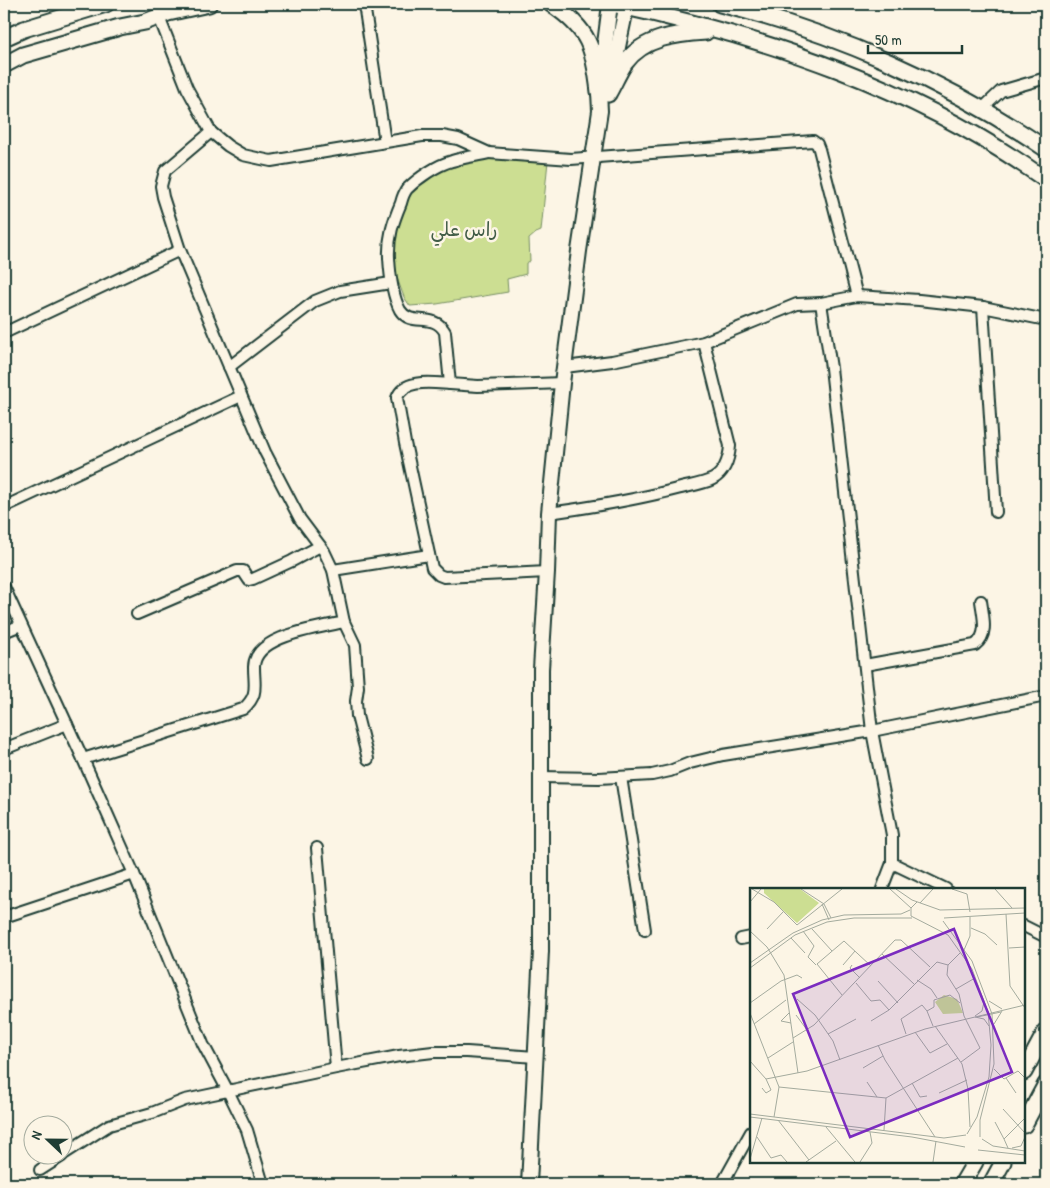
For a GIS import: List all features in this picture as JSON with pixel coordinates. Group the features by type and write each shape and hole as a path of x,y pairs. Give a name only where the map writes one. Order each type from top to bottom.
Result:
{"main road":[{"path":"4,38 24,29 106,4"},
{"path":"4,65 23,55 209,4"},
{"path":"551,4 573,21 586,37 604,93"},
{"path":"619,5 761,42 828,65 906,98 947,118 1019,161 1046,180"},
{"path":"725,5 790,24 911,73 982,109 1046,149"},
{"path":"604,93 636,50 644,44 672,36 721,31"},
{"path":"1025,1070 1046,1031"},
{"path":"1025,1123 1046,1084"},
{"path":"962,1184 974,1163"},
{"path":"991,1184 1003,1163"}],"street":[{"path":"364,4 385,142"},
{"path":"529,1184 541,951 541,669 549,513 562,383 593,158 619,5"},
{"path":"159,17 187,88 210,132 243,155 272,161 422,136 442,136 468,142 490,153"},
{"path":"982,109 1001,91 1046,78"},
{"path":"210,132 199,144 165,171 160,186 180,250 265,452 300,519 320,546 333,570 344,622 355,645 358,687 356,701 357,716 368,759"},
{"path":"450,384 445,332 442,326 437,322 410,318 400,309 391,283 389,234 407,189 426,174 450,162 490,153 558,158 593,158 813,141 819,149 857,296"},
{"path":"4,333 180,250"},
{"path":"229,367 316,301 340,292 391,283"},
{"path":"565,368 612,361 704,342 797,304 821,303 857,296 919,300 983,308 1046,320"},
{"path":"821,303 831,368 872,731 892,835 892,863 882,888"},
{"path":"983,308 996,512"},
{"path":"549,513 588,508 659,494 704,482 720,474 727,464 730,446 704,342"},
{"path":"547,572 444,577 432,568 397,398 399,392 410,385 450,384 478,386 562,383"},
{"path":"4,507 241,396"},
{"path":"137,614 237,571 243,571 249,580 253,579 320,546"},
{"path":"333,570 428,555"},
{"path":"4,586 134,874 203,1044 247,1130 263,1184"},
{"path":"865,665 975,645 979,642 984,631 981,601"},
{"path":"83,758 243,709 254,696 254,664 259,650 269,643 286,636 344,622"},
{"path":"4,632 21,625"},
{"path":"540,777 652,775 670,771 690,763 752,750 872,731 1046,696"},
{"path":"4,749 67,724"},
{"path":"621,777 645,930"},
{"path":"317,848 336,1068"},
{"path":"892,863 944,888"},
{"path":"4,916 134,874"},
{"path":"1025,926 1046,937"},
{"path":"72,1149 109,1125 152,1113 185,1100 336,1068 399,1056 433,1052 467,1052 535,1057"},
{"path":"722,1184 750,1134"},
{"path":"40,1170 46,1166"}],"green space":[{"name":"راس علي","path":"478,157 548,161 541,231 529,239 530,261 526,263 526,274 507,279 508,292 437,304 410,306 404,297 397,278 392,257 391,235 406,192 436,169"}]}
